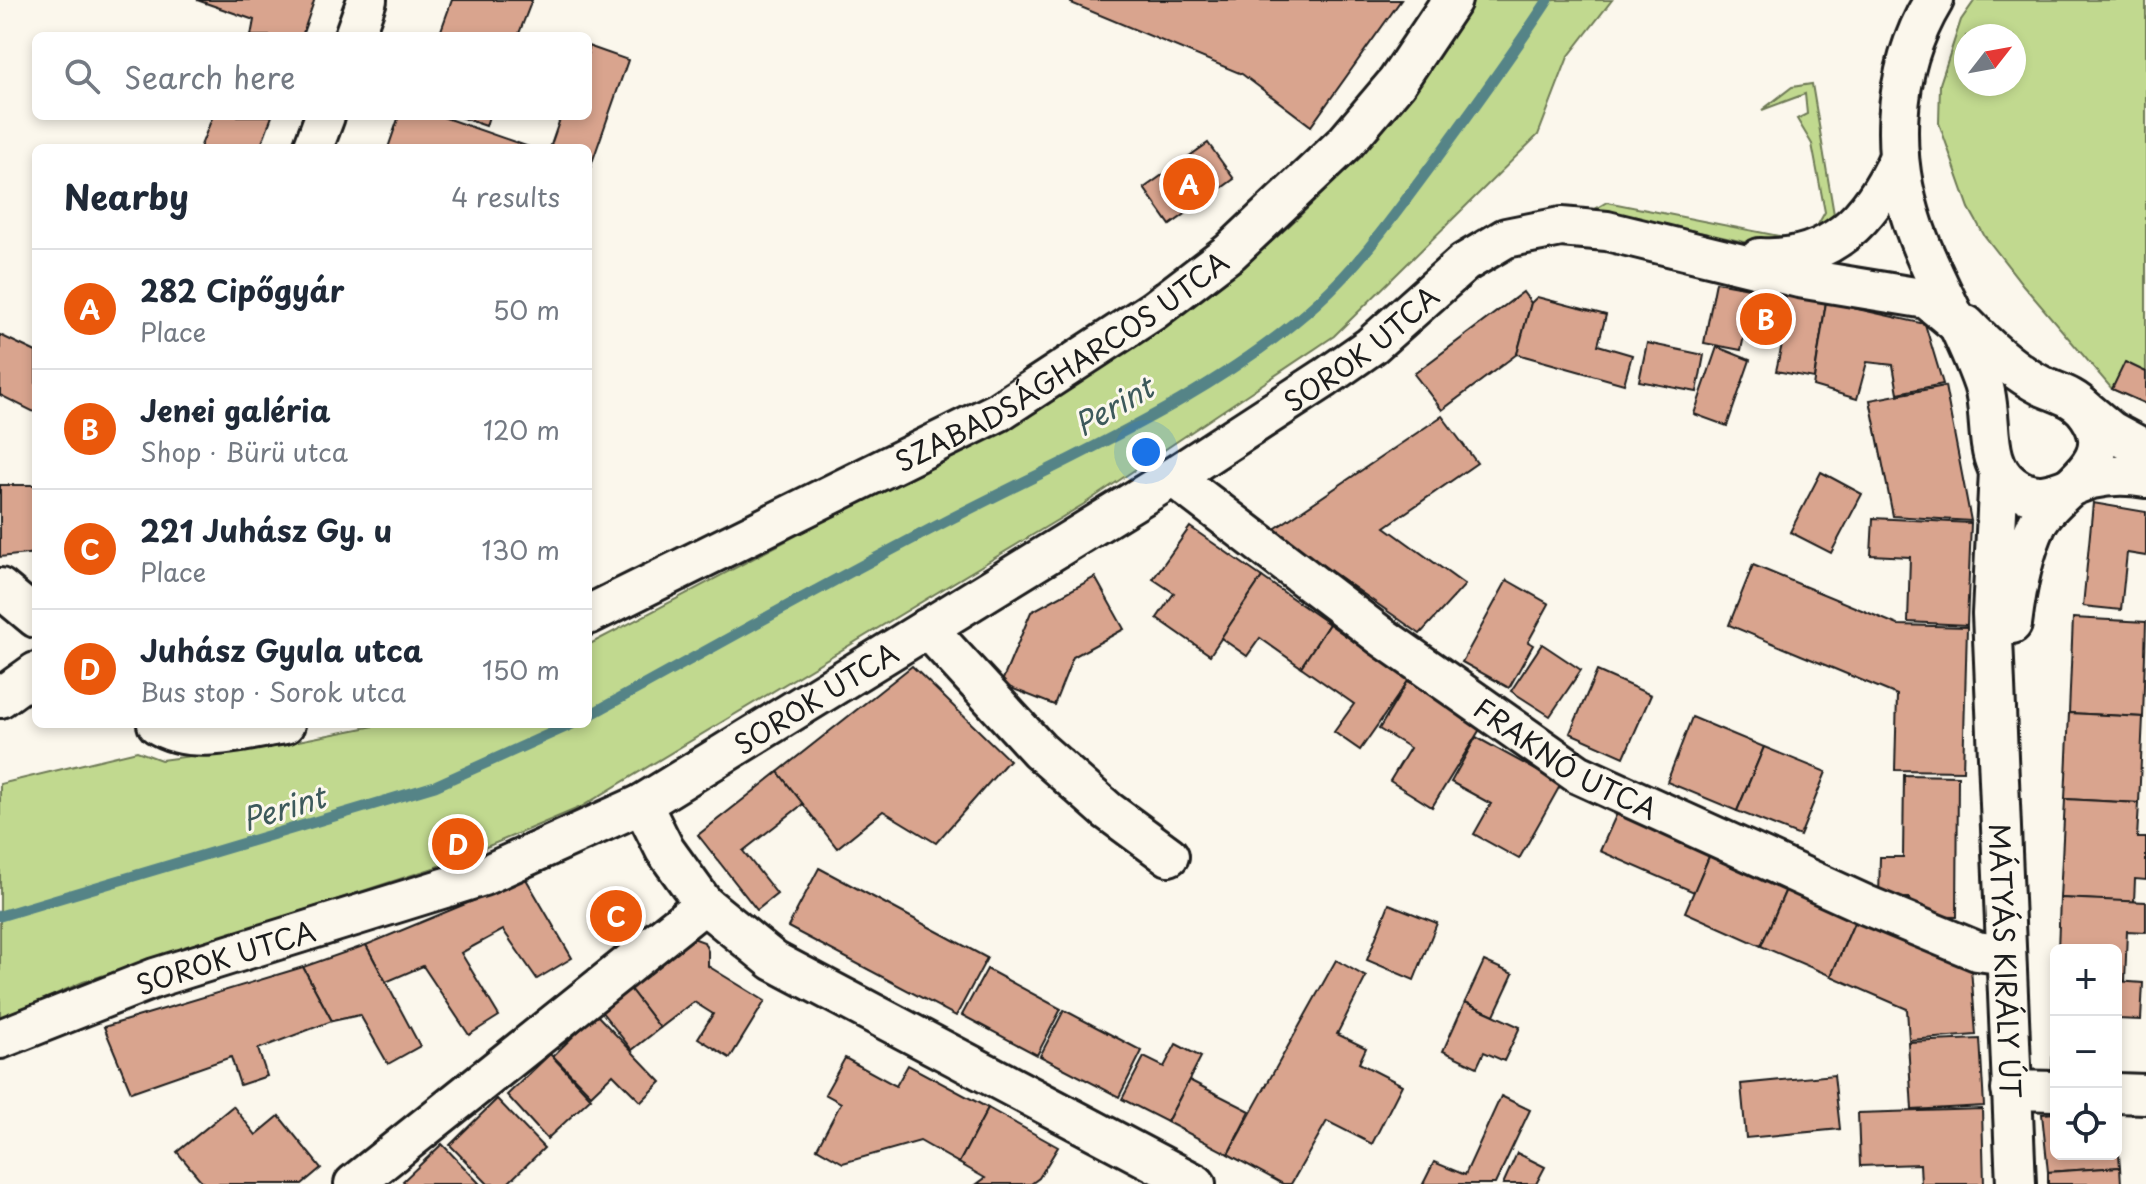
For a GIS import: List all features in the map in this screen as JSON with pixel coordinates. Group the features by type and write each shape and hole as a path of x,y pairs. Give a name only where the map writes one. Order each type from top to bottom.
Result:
{"street":[{"path":"355,32 367,0"},
{"name":"SZABADSÁGHARCOS UTCA","path":"592,613 998,412 1154,310 1230,252 1346,142 1397,82 1452,0"},
{"name":"MÁTYÁS KIRÁLY ÚT","path":"1934,0 1911,48 1902,84 1896,135 1909,212 1920,242 1957,317 1988,399 1991,447 1999,471 1992,614 2016,1184"},
{"path":"314,144 324,120"},
{"path":"1718,255 1781,259 1804,257 1824,248 1849,231 1899,157"},
{"name":"SOROK UTCA","path":"0,1039 155,978 483,876 642,804 1173,477 1371,346 1464,263 1506,238 1561,227 1607,231 1718,255"},
{"path":"1718,255 1799,278 1927,299 1957,317"},
{"name":"MÁTYÁS KIRÁLY ÚT","path":"1957,317 1995,354 2068,398 2094,430 2095,452 2089,471 2043,513 2020,575 1999,736"},
{"path":"1992,431 1998,416 2018,397 2038,390 2068,398 2111,431 2146,450"},
{"path":"1999,471 2015,487 2040,496 2107,477 2146,478"},
{"name":"FRAKNÓ UTCA","path":"1173,477 1381,636 1578,774 1866,905 1977,951 2006,955"},
{"path":"0,588 32,615"},
{"path":"927,628 1039,750 1108,811 1169,856"},
{"path":"0,698 32,675"},
{"path":"163,728 171,733 201,735 254,728"},
{"path":"642,804 665,850 704,904 774,961 1196,1184"},
{"path":"354,1184 704,904"},
{"path":"2011,1090 2050,1091"},
{"path":"2122,1093 2146,1094"}],"green space":[{"path":"1474,0 1612,0 1568,57 1538,135 1334,336 1084,504 581,807 446,864 83,982 0,1019 0,784 137,751 161,760 283,744 364,728 592,728 592,643 1009,419 1176,316 1254,256 1317,199 1410,88"},
{"path":"1975,0 2146,0 2146,404 2112,389 2023,285 1984,235 1969,208 1939,123 1940,84 1954,41 1954,96 2026,96 2026,24 1960,24"},
{"path":"1812,84 1836,226 1767,247 1595,209 1607,202 1789,238 1815,230 1825,212 1812,144 1797,119 1807,114 1805,94 1762,110 1792,87"}],"building":[{"path":"197,0 314,1 303,32 252,32 254,20"},
{"path":"452,0 532,0 520,32 440,32"},
{"path":"1072,0 1401,0 1311,126 1242,74 1071,3"},
{"path":"592,47 628,60 592,163 592,144 551,144 560,120 592,120"},
{"path":"211,120 270,120 262,144 202,144"},
{"path":"398,120 451,120 520,144 389,144"},
{"path":"469,120 488,120 486,126"},
{"path":"1208,143 1234,179 1170,225 1144,188"},
{"path":"1716,282 1826,302 1814,378 1776,371 1782,344 1744,336 1741,350 1704,343"},
{"path":"1523,292 1531,303 1517,354 1442,410 1414,374"},
{"path":"1537,297 1606,315 1598,345 1632,355 1624,384 1517,354 1531,303"},
{"path":"1826,302 1925,324 1943,384 1898,393 1893,365 1867,362 1857,399 1813,386"},
{"path":"0,335 32,350 32,411 0,395"},
{"path":"1647,343 1704,355 1697,392 1639,381"},
{"path":"1717,347 1750,360 1727,426 1694,414"},
{"path":"2125,362 2146,372 2146,404 2112,389"},
{"path":"1945,386 1971,521 1893,516 1870,400"},
{"path":"1442,416 1477,463 1385,527 1465,585 1420,634 1273,530"},
{"path":"1821,472 1862,494 1831,553 1790,532"},
{"path":"0,485 32,485 32,553 0,557"},
{"path":"2093,503 2146,512 2146,556 2127,553 2121,610 2083,606"},
{"path":"1873,518 1971,523 1967,625 1908,622 1910,557 1871,555"},
{"path":"1190,527 1262,577 1210,655 1157,618 1174,593 1153,579"},
{"path":"1753,565 1898,625 1967,627 1963,771 1895,770 1897,695 1729,625"},
{"path":"1095,577 1124,629 1073,657 1054,705 1001,684 1031,612"},
{"path":"1262,577 1329,624 1301,667 1260,638 1247,656 1221,638"},
{"path":"1507,580 1549,604 1528,642 1533,645 1509,688 1462,662"},
{"path":"2073,618 2146,622 2143,717 2069,713"},
{"path":"1329,624 1409,680 1360,750 1334,732 1354,704 1301,667"},
{"path":"1542,644 1581,670 1550,716 1511,691"},
{"path":"912,666 1009,760 936,843 883,811 837,848 778,772"},
{"path":"1597,671 1651,695 1624,757 1570,733"},
{"path":"1408,681 1482,726 1432,807 1390,781 1410,748 1379,729"},
{"path":"2069,713 2143,717 2139,803 2065,799"},
{"path":"1692,717 1764,747 1737,811 1667,782"},
{"path":"1476,737 1561,784 1519,859 1474,834 1491,804 1451,782"},
{"path":"1764,747 1826,772 1800,836 1737,811"},
{"path":"778,772 803,804 743,851 777,894 757,910 698,835"},
{"path":"1904,775 1958,776 1957,917 1909,916 1909,898 1879,898 1880,857 1903,857"},
{"path":"2065,799 2139,803 2137,838 2146,838 2146,880 2135,879 2134,902 2060,898"},
{"path":"1618,811 1711,852 1694,892 1600,851"},
{"path":"1711,852 1788,885 1761,946 1685,912"},
{"path":"819,868 987,958 956,1016 788,927"},
{"path":"526,879 572,958 537,979 503,930 461,953 499,1016 469,1035 423,966 386,982 366,945"},
{"path":"1788,885 1857,916 1831,976 1761,946"},
{"path":"2060,898 2146,902 2146,932 2127,931 2125,982 2122,982 2122,944 2058,944"},
{"path":"622,903 630,915 609,929 601,916"},
{"path":"1389,904 1437,923 1414,980 1367,960"},
{"path":"1857,916 1971,968 1976,1035 1909,1040 1907,1009 1831,976"},
{"path":"690,937 704,942 708,951 708,966 765,1001 730,1058 698,1038 713,1014 694,1002 660,1028 630,989 672,955 672,948"},
{"path":"366,945 420,1046 388,1064 360,1015 332,1021 303,967"},
{"path":"1336,960 1366,977 1337,1034 1366,1048 1359,1063 1402,1085 1372,1144 1327,1121 1291,1184 1283,1184 1228,1154"},
{"path":"1484,961 1513,974 1494,1015 1465,1002"},
{"path":"303,967 332,1021 258,1049 267,1076 240,1085 231,1057 131,1092 104,1027"},
{"path":"987,969 1061,1009 1037,1055 962,1015"},
{"path":"2122,981 2143,983 2141,1020 2122,1019"},
{"path":"630,989 660,1028 632,1050 601,1011"},
{"path":"1465,1002 1520,1027 1504,1061 1484,1052 1477,1067 1443,1051"},
{"path":"1064,1010 1142,1051 1119,1097 1040,1056"},
{"path":"596,1014 661,1082 641,1102 613,1074 591,1095 553,1056"},
{"path":"1980,1039 1984,1106 1912,1110 1908,1042"},
{"path":"1176,1044 1201,1057 1167,1122 1122,1099 1144,1057 1164,1067"},
{"path":"550,1054 591,1098 547,1139 507,1095"},
{"path":"845,1058 896,1086 908,1065 988,1108 959,1163 920,1141 843,1163 817,1148 841,1103 825,1094"},
{"path":"1834,1075 1840,1129 1746,1138 1741,1084"},
{"path":"1189,1080 1250,1111 1228,1154 1167,1122"},
{"path":"1501,1096 1530,1110 1495,1184 1423,1184 1434,1162 1465,1175"},
{"path":"497,1099 544,1148 507,1184 488,1184 450,1145"},
{"path":"233,1106 256,1135 279,1116 321,1168 302,1184 204,1184 177,1152"},
{"path":"988,1108 1058,1147 1039,1178 1031,1184 977,1184 985,1178 959,1163"},
{"path":"1982,1109 1984,1184 1921,1184 1920,1164 1860,1166 1858,1113"},
{"path":"2050,1113 2050,1160 2119,1160 2120,1167 2048,1172 2042,1114"},
{"path":"442,1144 480,1184 406,1184 403,1181"},
{"path":"1517,1153 1545,1167 1536,1184 1503,1184"},
{"path":"2120,1167 2121,1184 2048,1184 2048,1172"}],"waterway":[{"path":"592,714 867,563 1147,419 1238,364 1280,334 1318,302 1378,237 1548,0"},
{"name":"Perint","path":"0,916 435,786 563,728"}],"place":[{"name":"282 Cipőgyár","path":"1189,184"},
{"name":"Jenei galéria","path":"1766,319"},
{"name":"Juhász Gyula utca","path":"458,844"},
{"name":"221 Juhász Gy. u","path":"616,916"}]}
